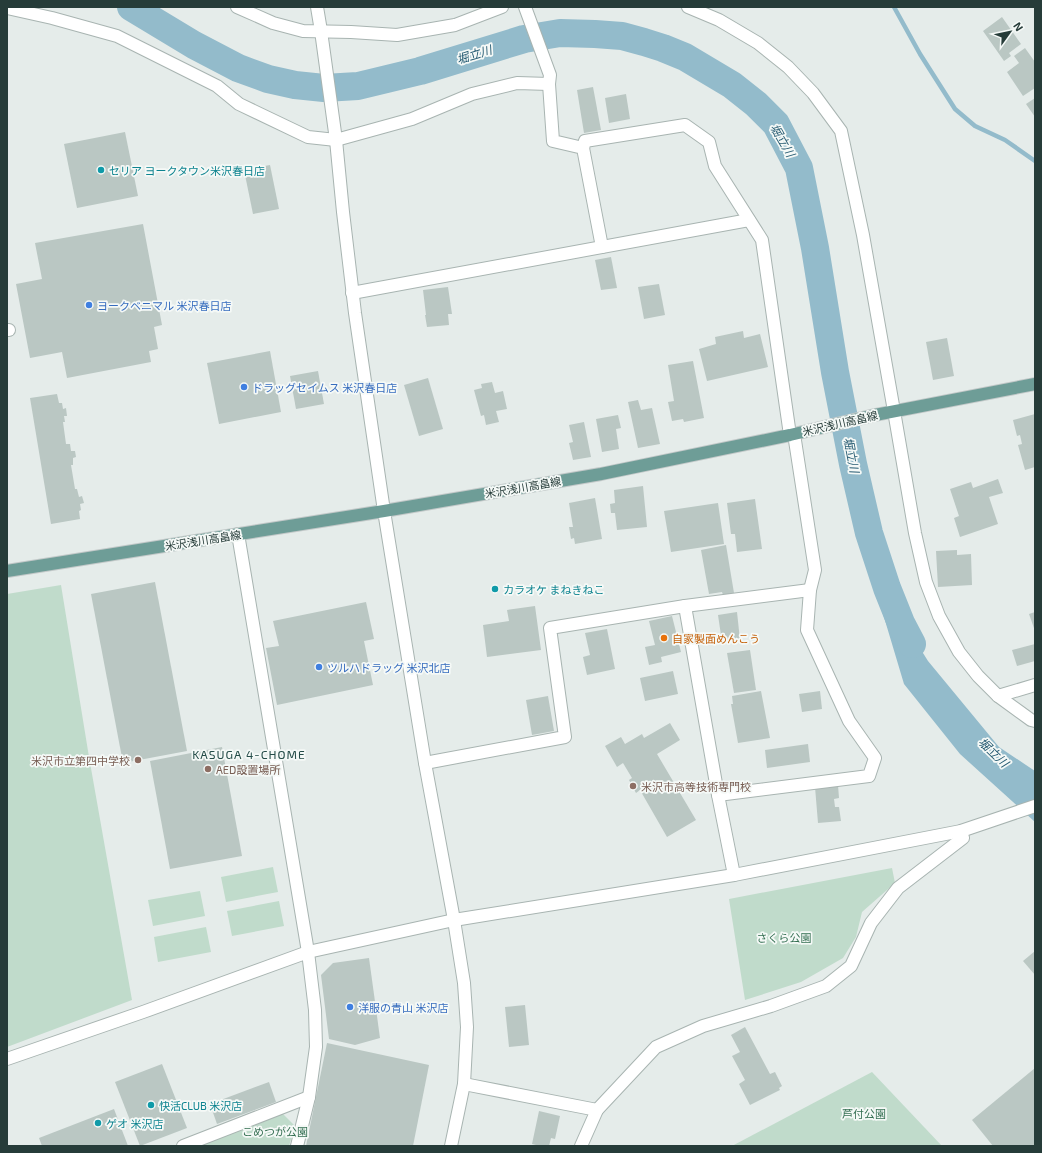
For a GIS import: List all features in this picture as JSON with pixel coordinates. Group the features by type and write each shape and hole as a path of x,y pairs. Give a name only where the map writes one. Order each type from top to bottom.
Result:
{"main road":[{"name":"米沢浅川高畠線","path":"7,571 384,511 601,474 894,411 1035,384"}],"street":[{"path":"237,7 273,23 303,31 397,35 455,25 502,7"},
{"path":"317,7 336,140 352,293 384,511 425,763 464,983 467,1027 464,1084 451,1146"},
{"path":"525,7 549,79 553,141 583,148"},
{"path":"688,7 719,20 758,43 788,67 813,93 841,131 863,235 915,533 926,582 939,616 959,652 978,676 998,696 1031,720 1035,721"},
{"path":"7,8 52,18 117,36 218,86 239,104 308,137 336,140 412,119 472,94 517,83 549,79"},
{"path":"602,247 583,148 585,141 686,126 709,142 715,166 762,240 815,570 810,590 808,630 849,721 875,758 869,776 718,795"},
{"path":"352,293 749,220"},
{"path":"238,534 308,952 315,1010 316,1047 309,1097 296,1146"},
{"path":"425,763 565,737 550,628 685,606 810,590"},
{"path":"685,606 718,795 734,875"},
{"path":"998,696 1035,685"},
{"path":"7,1059 143,1012 308,952 454,920 734,875 961,831 1035,806"},
{"path":"581,1146 597,1110 656,1047 703,1026 771,1006 826,986 851,966 871,923 898,888 963,838 961,831"},
{"path":"464,1084 597,1110"},
{"path":"183,1146 309,1097"}],"green space":[{"path":"61,585 89,757 132,1000 7,1047 7,594"},
{"path":"273,867 278,892 226,902 221,877"},
{"name":"さくら公園","path":"892,868 895,883 862,912 856,937 843,958 801,982 745,1000 729,899"},
{"path":"200,891 205,916 153,926 148,900"},
{"path":"279,901 284,926 232,936 227,911"},
{"path":"206,927 211,952 158,962 154,937"},
{"name":"芦付公園","path":"872,1072 942,1146 732,1146"},
{"name":"こめつが公園","path":"281,1112 295,1126 289,1146 197,1146"}],"water":[{"path":"869,567 928,661 999,747 1035,771 1035,822 960,754 904,684"}],"building":[{"path":"1002,17 1021,44 1009,53 1011,56 1004,61 983,31"},
{"path":"1025,48 1035,62 1035,88 1023,96 1007,72 1019,63 1014,56"},
{"path":"593,87 601,130 584,133 577,90"},
{"path":"626,94 630,119 609,123 605,98"},
{"path":"1035,98 1035,117 1026,104"},
{"name":"セリア ヨークタウン米沢春日店","path":"125,132 138,196 77,208 64,144"},
{"path":"270,165 279,209 253,214 244,170"},
{"name":"ヨークベニマル 米沢春日店","path":"143,224 162,325 154,327 158,349 149,351 151,362 67,378 62,352 30,358 16,284 42,279 35,243"},
{"path":"611,257 617,288 601,290 595,260"},
{"path":"659,284 665,315 644,319 638,287"},
{"path":"448,287 452,314 448,314 449,325 427,327 423,290"},
{"path":"743,331 744,338 760,334 768,367 707,381 699,349 716,344 715,337"},
{"path":"947,338 954,376 933,380 926,342"},
{"name":"ドラッグセイムス 米沢春日店","path":"270,351 281,412 219,424 207,363"},
{"path":"693,361 704,418 684,422 683,419 672,421 668,402 674,401 668,365"},
{"path":"318,371 324,404 296,409 290,376"},
{"path":"428,378 443,429 419,436 404,385"},
{"path":"492,382 495,393 503,391 507,409 496,411 499,422 486,425 484,415 481,416 474,390 482,388 481,384"},
{"path":"57,394 59,403 62,403 63,409 66,408 67,416 64,416 65,422 63,422 66,444 70,444 71,451 75,451 76,457 73,458 73,465 71,465 75,489 77,489 79,497 82,496 84,503 80,504 80,519 51,524 30,398"},
{"path":"638,400 641,410 652,408 660,444 638,448 628,402"},
{"path":"1035,414 1035,467 1025,470 1018,445 1022,444 1020,435 1017,436 1013,420"},
{"path":"618,415 621,428 616,429 619,449 602,452 596,419"},
{"path":"584,422 591,457 573,460 569,443 573,442 569,425"},
{"path":"998,479 1003,493 989,497 998,524 960,537 954,518 959,516 950,489 971,482 973,488"},
{"path":"643,486 647,527 617,530 615,513 611,513 610,504 615,503 614,490"},
{"path":"595,498 602,539 575,544 574,538 571,539 569,527 573,527 569,503"},
{"path":"755,499 762,549 737,552 735,534 731,534 727,503"},
{"path":"718,503 724,544 671,552 664,511"},
{"path":"726,545 734,593 723,595 722,592 709,594 701,550"},
{"path":"957,550 957,555 971,554 972,585 938,587 936,551"},
{"path":"155,582 187,751 123,763 91,594"},
{"name":"ツルハドラッグ 米沢北店","path":"366,602 374,639 364,641 373,685 277,705 266,648 279,646 273,621"},
{"path":"535,606 541,650 487,657 483,625 509,621 507,610"},
{"path":"737,612 740,640 722,642 718,615"},
{"path":"1035,612 1035,631 1029,614"},
{"path":"672,616 681,652 661,657 662,662 649,665 645,647 655,645 649,621"},
{"path":"607,629 615,669 587,675 583,657 590,655 585,633"},
{"path":"1035,644 1035,661 1017,666 1012,650"},
{"path":"750,650 756,690 734,693 727,653"},
{"path":"673,671 678,694 645,701 640,678"},
{"path":"761,691 770,738 738,743 731,704 733,704 732,696"},
{"path":"820,691 822,709 802,712 799,694"},
{"path":"548,696 554,731 532,735 526,700"},
{"path":"670,723 680,740 657,754 696,820 667,837 640,790 636,793 629,780 632,778 623,763 617,767 605,746 621,737 625,744 642,734 644,738"},
{"path":"808,744 810,762 767,768 765,750"},
{"path":"222,747 242,856 170,869 150,761"},
{"path":"838,785 839,798 834,799 835,807 839,807 841,821 818,823 815,787"},
{"path":"1035,951 1035,975 1023,961"},
{"name":"洋服の青山 米沢店","path":"369,958 380,1038 355,1045 329,1039 321,975 333,963"},
{"path":"525,1005 529,1045 509,1047 505,1007"},
{"path":"745,1027 770,1074 775,1072 782,1086 779,1088 780,1090 750,1105 739,1084 745,1080 732,1056 740,1052 731,1035"},
{"path":"327,1043 429,1065 413,1146 306,1146"},
{"name":"快活CLUB 米沢店","path":"162,1064 187,1128 140,1146 115,1082"},
{"path":"1035,1068 1035,1146 993,1146 972,1120"},
{"path":"269,1082 276,1102 217,1124 210,1104"},
{"name":"ゲオ 米沢店","path":"114,1109 128,1146 42,1146 39,1138"},
{"path":"539,1111 560,1116 555,1139 551,1138 549,1146 532,1144"}],"waterway":[{"name":"堀立川","path":"131,7 194,45 238,68 268,79 295,85 324,88 358,86 420,71 524,39 560,33 595,34 622,36 663,48 685,57 732,85 756,104 776,124 799,168 815,248 835,372 853,464 869,533 887,588 901,623 912,644"},
{"path":"894,7 920,54 955,109 975,126 1005,140 1035,161"}],"place":[{"name":"セリア ヨークタウン米沢春日店","path":"101,170"},
{"name":"ヨークベニマル 米沢春日店","path":"89,305"},
{"name":"ドラッグセイムス 米沢春日店","path":"244,387"},
{"name":"カラオケ まねきねこ","path":"495,589"},
{"name":"自家製面めんこう","path":"664,638"},
{"name":"ツルハドラッグ 米沢北店","path":"319,667"},
{"name":"米沢市立第四中学校","path":"138,760"},
{"name":"AED設置場所","path":"208,769"},
{"name":"米沢市高等技術専門校","path":"633,786"},
{"name":"洋服の青山 米沢店","path":"350,1007"},
{"name":"快活CLUB 米沢店","path":"151,1105"},
{"name":"ゲオ 米沢店","path":"98,1123"}],"district":[{"name":"KASUGA 4-CHOME","path":"249,754"}]}
